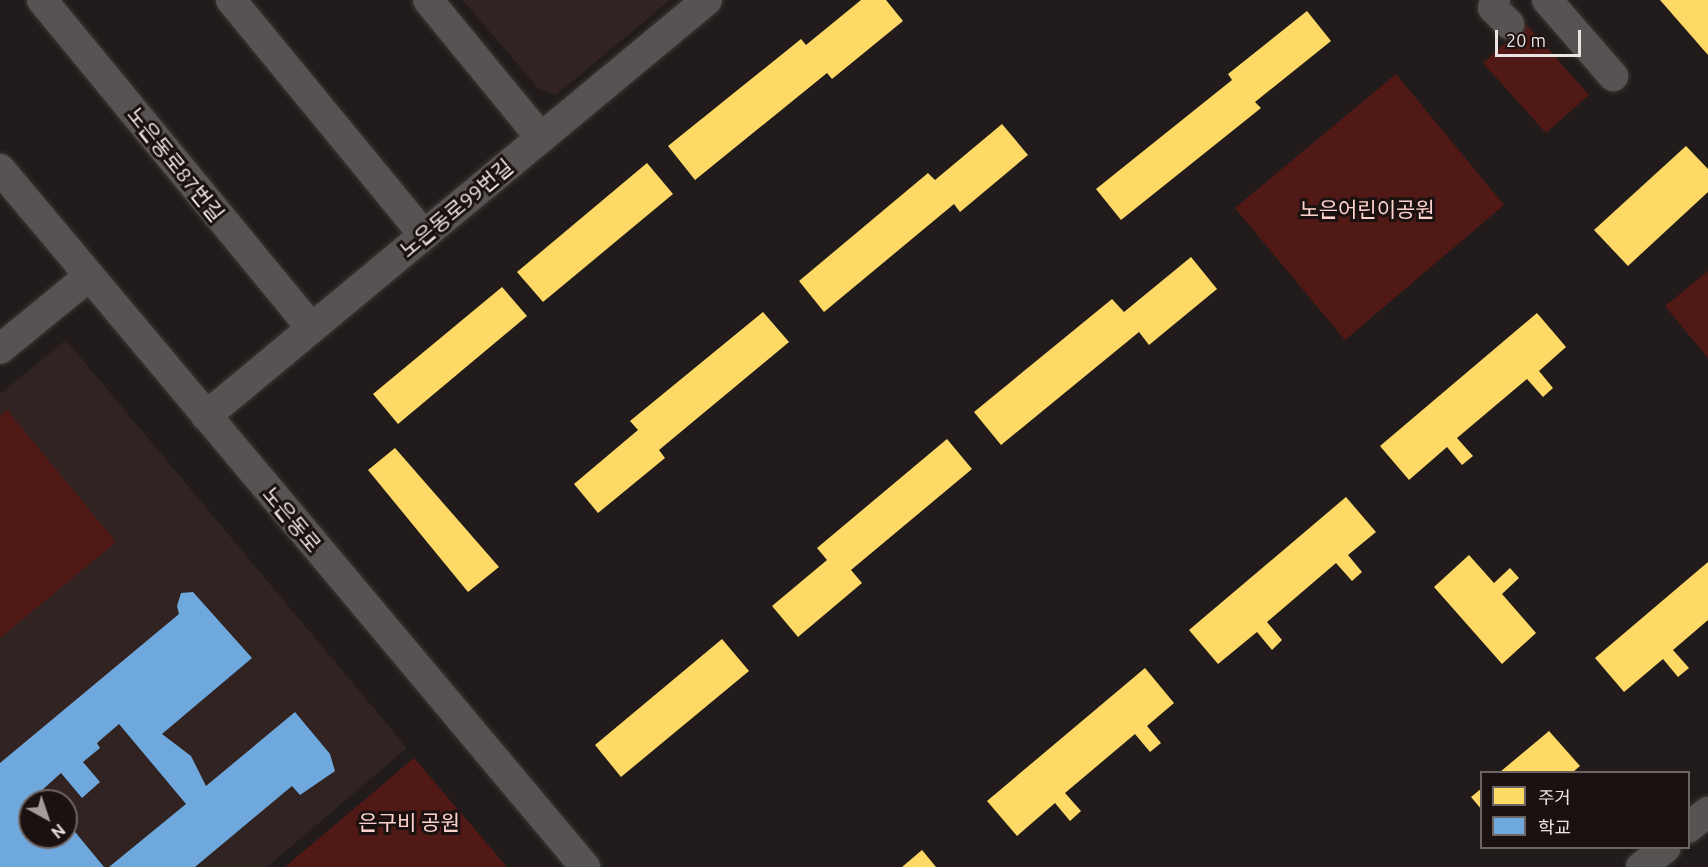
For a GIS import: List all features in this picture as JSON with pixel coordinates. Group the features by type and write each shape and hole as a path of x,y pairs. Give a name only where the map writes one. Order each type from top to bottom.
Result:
{"street":[{"name":"노은동로87번길","path":"42,0 311,328"},
{"path":"231,0 424,235"},
{"path":"428,0 541,138"},
{"name":"노은동로99번길","path":"206,416 707,0"},
{"path":"1547,0 1613,76"},
{"name":"노은동로","path":"0,169 88,277 585,867"},
{"path":"0,350 88,277"},
{"path":"1690,827 1708,812"},
{"path":"1641,867 1664,849"}],"shaded area":[{"path":"463,0 670,0 556,95 538,88"},
{"path":"66,340 407,748 267,867 0,867 0,394"}],"green space":[{"path":"1526,24 1589,95 1546,133 1483,63"},
{"name":"노은어린이공원","path":"1396,74 1504,205 1345,340 1235,208"},
{"path":"1708,271 1708,358 1665,306"},
{"path":"7,410 116,542 0,638 0,416"},
{"name":"은구비 공원","path":"414,758 507,867 285,867"}],"building: 주거":[{"path":"861,0 886,0 903,21 832,79 827,73 695,180 668,146 801,39 806,45"},
{"path":"1660,0 1708,0 1708,55"},
{"path":"1307,11 1331,41 1255,102 1261,108 1121,220 1096,189 1232,80 1228,74"},
{"path":"1002,124 1028,155 960,212 954,204 824,312 799,281 928,173 935,180"},
{"path":"1686,146 1708,169 1708,192 1628,266 1594,230"},
{"path":"647,163 673,194 543,302 517,272"},
{"path":"1191,257 1217,289 1149,345 1139,332 1001,445 974,412 1112,299 1124,312"},
{"path":"502,287 527,316 398,424 373,394"},
{"path":"763,312 789,342 659,450 665,458 598,513 574,484 638,430 630,421"},
{"path":"1537,313 1566,347 1539,371 1553,388 1543,397 1527,379 1457,438 1473,456 1462,465 1447,447 1409,480 1380,446"},
{"path":"947,439 972,469 851,570 862,583 798,637 772,606 827,560 817,548"},
{"path":"395,448 499,567 468,592 368,470"},
{"path":"1346,497 1376,532 1348,555 1362,572 1352,581 1336,563 1267,622 1282,640 1272,650 1257,632 1218,664 1189,630"},
{"path":"1469,555 1494,583 1510,568 1519,578 1502,594 1536,633 1502,664 1434,587"},
{"path":"1708,562 1708,620 1673,650 1689,668 1678,677 1663,659 1624,692 1595,658"},
{"path":"722,639 749,671 621,777 595,745"},
{"path":"1145,668 1174,703 1147,726 1161,743 1150,752 1135,734 1065,793 1081,811 1070,821 1055,803 1017,836 987,801"},
{"path":"1549,731 1580,766 1574,771 1501,771"},
{"path":"1480,790 1480,808 1471,797"},
{"path":"922,850 936,867 902,867"}],"building: 학교":[{"path":"193,592 252,658 162,734 191,756 206,786 295,712 330,754 335,771 300,795 292,786 195,867 109,867 186,804 119,724 97,743 100,748 83,762 100,782 82,798 78,789 74,789 61,773 43,789 18,789 18,849 78,849 78,836 104,867 0,867 0,763 179,614 177,606 181,593"}]}
